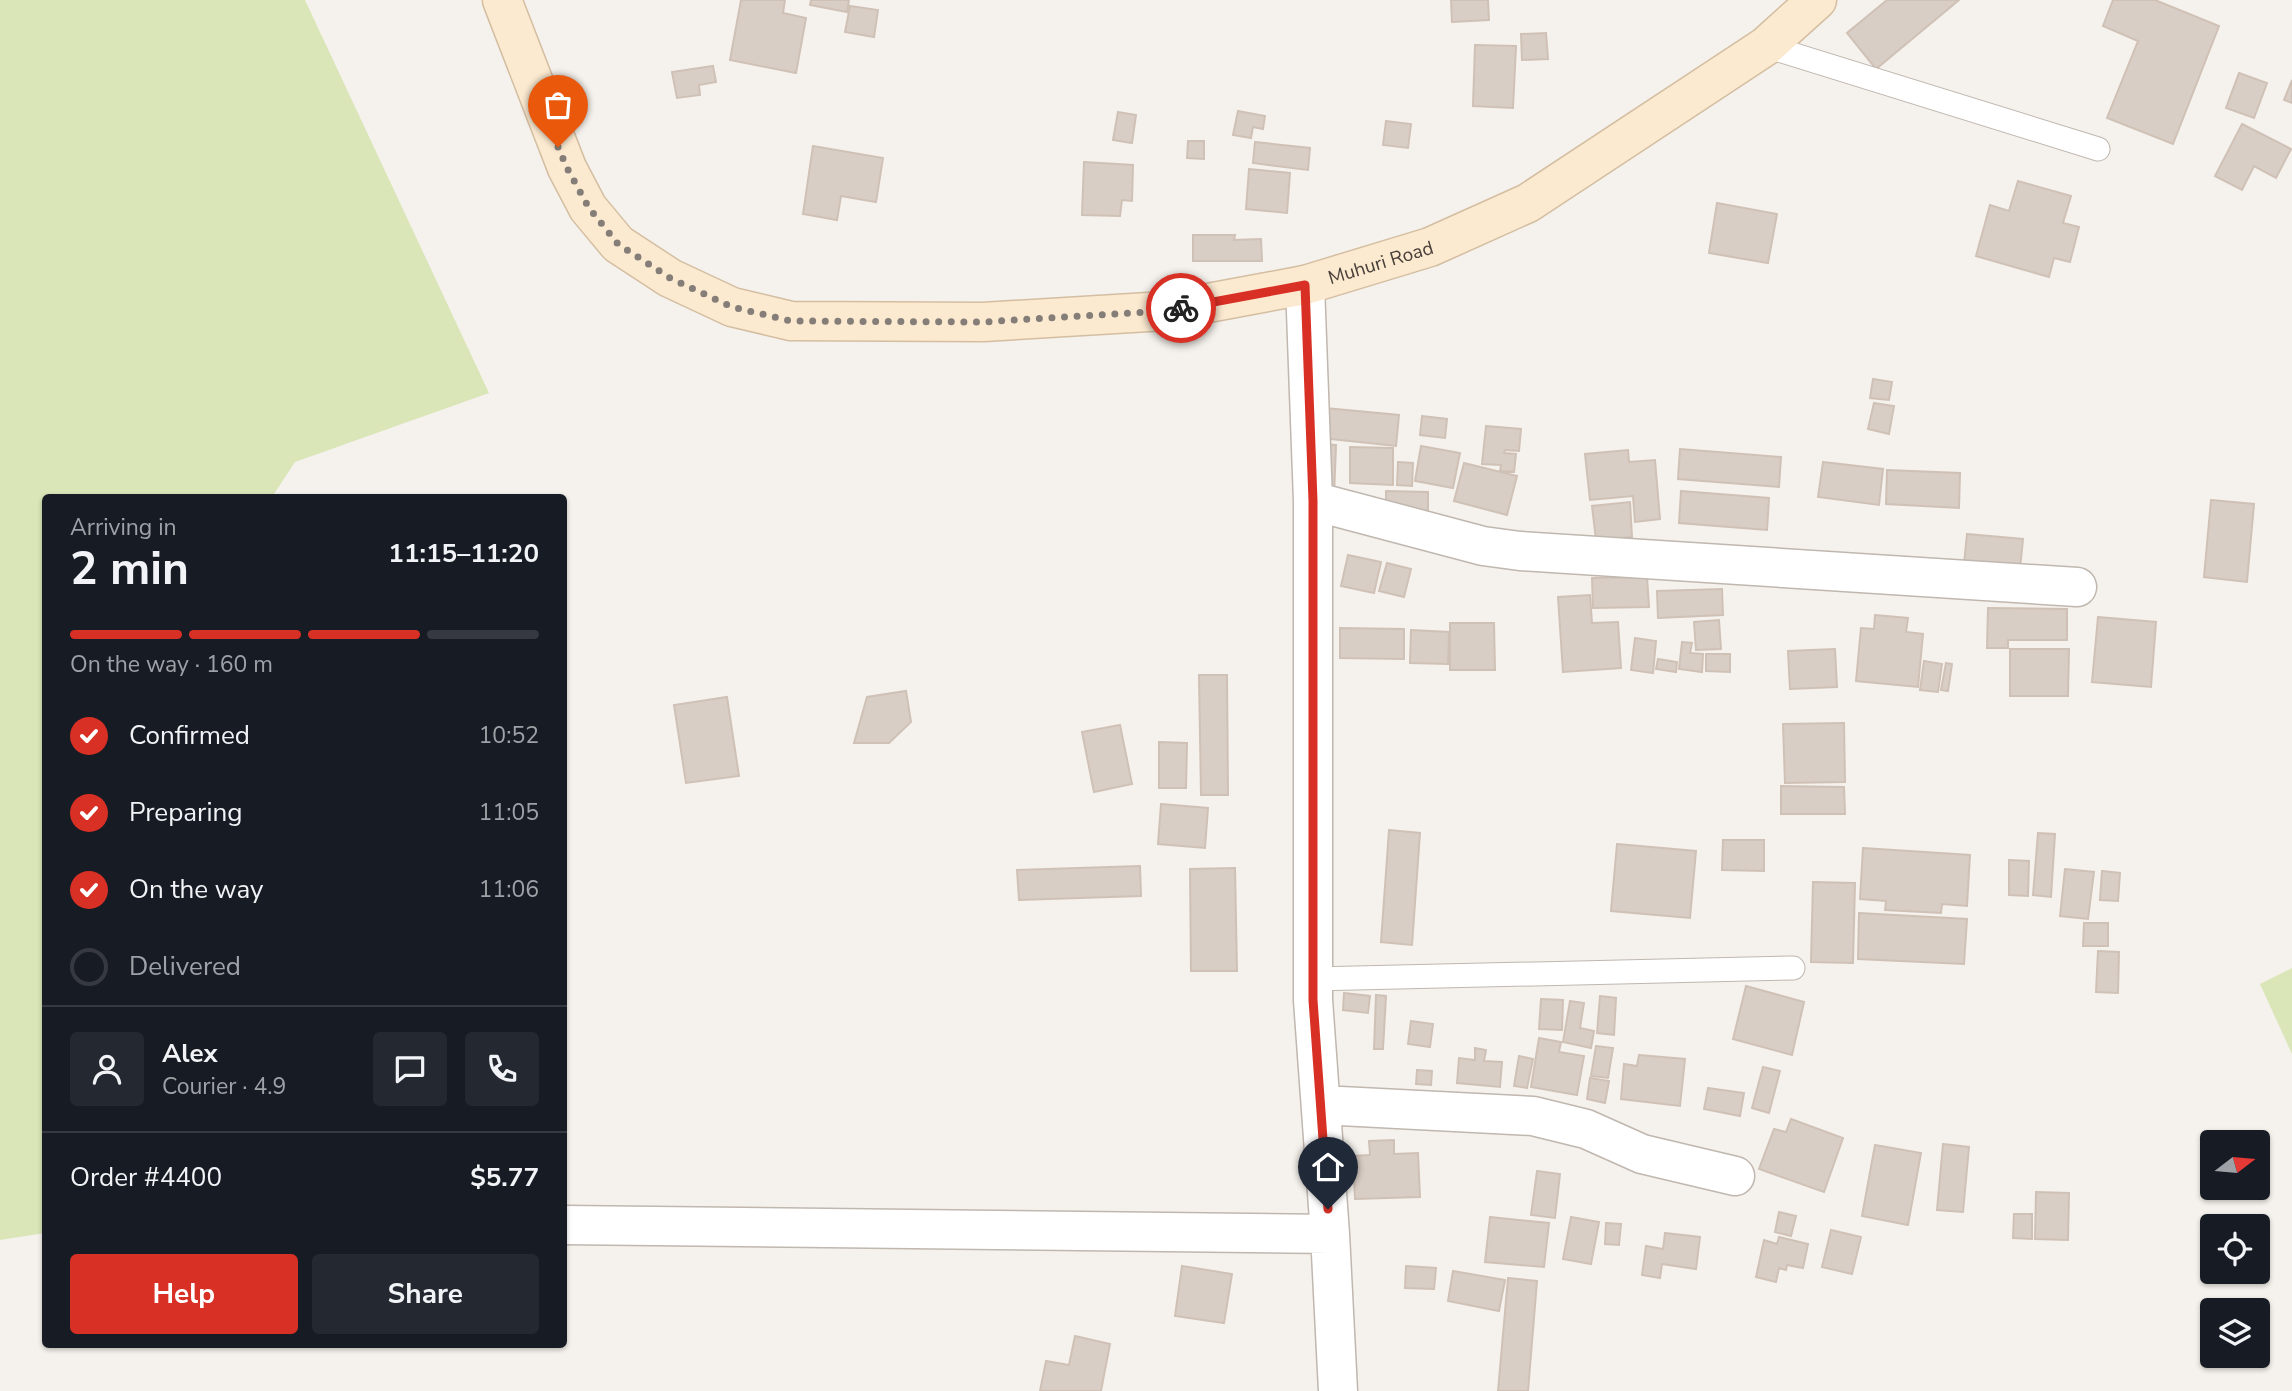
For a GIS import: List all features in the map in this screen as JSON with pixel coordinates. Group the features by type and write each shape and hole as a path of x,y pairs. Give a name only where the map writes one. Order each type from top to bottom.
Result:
{"main road":[{"name":"Muhuri Road","path":"502,0 567,168 589,208 618,244 670,278 732,307 791,321 983,322 1165,311 1305,285 1430,247 1528,203 1766,46 1816,0"}],"street":[{"path":"1305,285 1313,501 1313,979 1338,1391"},
{"path":"1313,501 1483,546 1520,551 2077,587"},
{"path":"1321,1105 1532,1115 1586,1129 1642,1154 1735,1176"},
{"path":"567,1225 1330,1234"}],"lane":[{"path":"1766,46 2098,149"},
{"path":"1313,979 1793,968"}],"green space":[{"path":"0,0 305,0 489,393 295,462 274,494 42,494 42,1233 0,1240"},
{"path":"2292,968 2292,1054 2260,984"}],"building":[{"path":"741,0 785,0 783,13 806,18 796,73 730,60"},
{"path":"811,0 849,0 847,12 810,5"},
{"path":"1451,0 1488,0 1489,20 1452,22"},
{"path":"1887,0 1959,0 1876,69 1847,33"},
{"path":"2113,0 2155,0 2219,26 2173,144 2107,118 2138,41 2103,26"},
{"path":"850,6 878,10 874,37 845,32"},
{"path":"1546,33 1548,59 1522,60 1521,34"},
{"path":"1475,45 1516,46 1513,108 1473,106"},
{"path":"713,66 716,82 699,85 700,95 677,98 672,72"},
{"path":"2239,73 2267,83 2254,118 2226,108"},
{"path":"2292,80 2292,103 2284,100"},
{"path":"1238,111 1265,116 1263,129 1253,127 1251,138 1233,135"},
{"path":"1118,112 1136,115 1132,143 1113,140"},
{"path":"1386,121 1411,124 1408,148 1383,145"},
{"path":"2242,124 2291,149 2276,178 2254,166 2242,190 2215,176"},
{"path":"1188,141 1204,141 1204,159 1187,158"},
{"path":"1255,142 1310,148 1308,170 1253,163"},
{"path":"813,146 883,158 876,202 841,196 837,220 803,214"},
{"path":"1084,162 1133,165 1132,201 1122,200 1120,216 1082,215"},
{"path":"1249,169 1290,173 1287,213 1246,209"},
{"path":"2018,181 2071,196 2063,223 2079,227 2070,262 2054,258 2049,277 1976,256 1990,205 2009,211"},
{"path":"1717,203 1777,214 1768,263 1709,253"},
{"path":"1193,235 1235,235 1234,240 1261,239 1262,261 1193,261"},
{"path":"1873,379 1892,382 1889,400 1870,398"},
{"path":"1874,403 1894,406 1889,434 1868,429"},
{"path":"1325,408 1399,415 1396,446 1322,438"},
{"path":"1422,416 1447,419 1445,438 1420,435"},
{"path":"1486,426 1521,429 1519,451 1505,450 1504,453 1516,454 1514,472 1500,471 1501,465 1482,464"},
{"path":"1316,444 1336,445 1334,498"},
{"path":"1421,446 1460,453 1453,488 1415,481"},
{"path":"1350,447 1393,448 1393,485 1350,483"},
{"path":"1680,449 1781,457 1779,487 1678,479"},
{"path":"1628,450 1629,462 1655,460 1660,519 1635,522 1633,496 1590,500 1585,454"},
{"path":"1398,462 1413,463 1412,486 1397,485"},
{"path":"1823,462 1883,469 1879,505 1818,497"},
{"path":"1464,463 1517,476 1507,515 1454,501"},
{"path":"1887,470 1960,473 1959,508 1886,504"},
{"path":"1386,491 1428,492 1428,514 1386,514"},
{"path":"1681,491 1769,498 1767,530 1679,523"},
{"path":"2211,500 2254,504 2247,582 2204,577"},
{"path":"1630,502 1632,537 1596,540 1592,506"},
{"path":"1967,534 2023,539 2019,579 1963,573"},
{"path":"1348,555 1381,562 1374,593 1341,586"},
{"path":"1387,563 1411,569 1404,597 1379,591"},
{"path":"1647,577 1649,607 1593,608 1592,578"},
{"path":"1722,589 1723,615 1658,618 1657,591"},
{"path":"1590,595 1592,623 1618,622 1621,668 1563,672 1558,597"},
{"path":"1988,608 2067,609 2067,640 2008,640 2008,648 1987,648"},
{"path":"1875,615 1908,618 1906,632 1923,634 1918,687 1856,681 1861,628 1874,629"},
{"path":"2098,617 2156,622 2151,687 2092,682"},
{"path":"1719,620 1721,649 1696,650 1694,622"},
{"path":"1450,623 1494,623 1495,670 1450,670"},
{"path":"1340,628 1404,629 1404,659 1340,658"},
{"path":"1411,630 1449,632 1448,664 1410,663"},
{"path":"1635,638 1656,641 1653,673 1631,670"},
{"path":"1682,642 1692,643 1690,653 1703,654 1702,672 1679,669"},
{"path":"1835,649 1837,687 1790,689 1788,651"},
{"path":"2010,649 2069,649 2068,696 2010,696"},
{"path":"1706,654 1730,654 1730,672 1706,671"},
{"path":"1658,659 1677,662 1676,672 1656,669"},
{"path":"1924,661 1942,664 1938,692 1920,690"},
{"path":"1946,663 1952,664 1948,691 1941,690"},
{"path":"1199,675 1227,675 1228,795 1201,795"},
{"path":"906,691 911,722 889,743 854,743 867,697"},
{"path":"727,697 739,776 686,783 674,705"},
{"path":"1844,723 1845,782 1785,783 1783,724"},
{"path":"1120,725 1132,784 1094,792 1082,732"},
{"path":"1159,742 1187,743 1186,788 1159,788"},
{"path":"1781,786 1844,787 1845,814 1781,814"},
{"path":"1161,804 1208,808 1205,848 1158,844"},
{"path":"1389,830 1420,833 1412,945 1381,942"},
{"path":"2038,833 2055,834 2051,897 2033,895"},
{"path":"1723,840 1764,840 1764,871 1722,870"},
{"path":"1617,844 1696,851 1690,918 1611,911"},
{"path":"1863,848 1970,855 1967,906 1942,904 1941,913 1885,910 1886,901 1860,899"},
{"path":"2009,860 2029,861 2028,896 2009,895"},
{"path":"1140,866 1141,896 1019,900 1017,870"},
{"path":"1235,868 1237,971 1191,971 1190,869"},
{"path":"2065,869 2094,872 2088,919 2060,916"},
{"path":"2102,871 2120,873 2118,901 2100,900"},
{"path":"1813,882 1855,883 1853,963 1811,962"},
{"path":"1859,913 1967,919 1964,964 1858,959"},
{"path":"2084,923 2108,923 2108,946 2083,946"},
{"path":"2098,951 2119,952 2118,993 2096,992"},
{"path":"1746,986 1804,1002 1792,1055 1733,1039"},
{"path":"1344,993 1370,996 1368,1013 1343,1010"},
{"path":"1376,995 1386,996 1383,1049 1374,1049"},
{"path":"1600,996 1616,998 1614,1035 1597,1033"},
{"path":"1541,999 1563,1000 1562,1030 1539,1029"},
{"path":"1570,1001 1584,1003 1580,1028 1594,1031 1591,1048 1563,1042"},
{"path":"1411,1021 1433,1024 1430,1047 1408,1044"},
{"path":"1539,1038 1561,1042 1559,1052 1584,1056 1577,1095 1531,1087"},
{"path":"1596,1046 1613,1048 1608,1078 1591,1076"},
{"path":"1475,1048 1486,1050 1484,1061 1502,1062 1500,1087 1457,1083 1459,1058 1475,1060"},
{"path":"1639,1055 1685,1059 1680,1106 1621,1099 1624,1064 1637,1066"},
{"path":"1519,1056 1533,1059 1527,1088 1514,1086"},
{"path":"1763,1067 1780,1071 1769,1113 1752,1108"},
{"path":"1417,1070 1432,1071 1431,1085 1416,1084"},
{"path":"1590,1078 1609,1081 1605,1103 1587,1099"},
{"path":"1708,1088 1744,1093 1740,1116 1704,1109"},
{"path":"1791,1119 1843,1138 1824,1192 1759,1169 1774,1129 1786,1132"},
{"path":"1394,1140 1394,1154 1418,1153 1420,1197 1355,1199 1353,1156 1370,1155 1369,1141"},
{"path":"1943,1144 1969,1147 1963,1212 1937,1210"},
{"path":"1875,1145 1921,1153 1908,1225 1862,1216"},
{"path":"1537,1171 1560,1174 1555,1218 1531,1215"},
{"path":"2036,1192 2069,1193 2068,1240 2035,1239"},
{"path":"1779,1212 1796,1216 1791,1236 1775,1232"},
{"path":"2014,1214 2032,1214 2032,1239 2013,1238"},
{"path":"1490,1217 1549,1223 1544,1267 1485,1262"},
{"path":"1571,1217 1599,1222 1591,1264 1563,1259"},
{"path":"1606,1223 1621,1224 1619,1245 1605,1244"},
{"path":"1831,1230 1861,1237 1852,1274 1822,1267"},
{"path":"1665,1233 1700,1237 1696,1269 1662,1264 1660,1278 1642,1275 1646,1246 1663,1249"},
{"path":"1779,1237 1808,1244 1803,1268 1787,1265 1786,1270 1779,1268 1776,1282 1756,1277 1764,1240 1777,1244"},
{"path":"1182,1266 1232,1274 1224,1323 1175,1316"},
{"path":"1406,1266 1436,1268 1434,1289 1405,1288"},
{"path":"1453,1271 1505,1280 1499,1311 1448,1301"},
{"path":"1508,1278 1537,1281 1528,1391 1498,1391"},
{"path":"1075,1336 1110,1344 1101,1391 1040,1391 1046,1361 1069,1365"}],"way so far":[{"path":"558,147 589,208 618,244 670,278 732,307 791,321 983,322 1181,308"}],"route":[{"path":"1181,308 1305,285 1313,501 1313,1000 1328,1209"}]}
